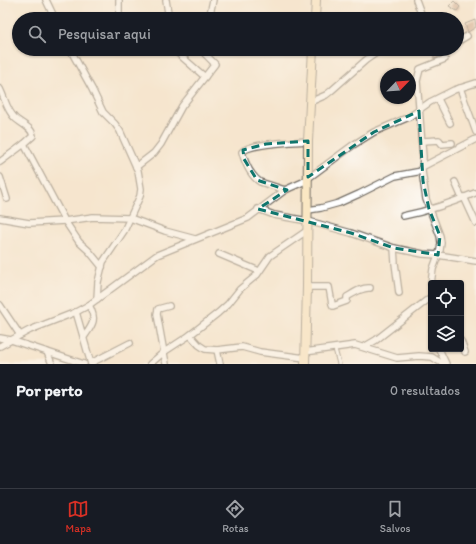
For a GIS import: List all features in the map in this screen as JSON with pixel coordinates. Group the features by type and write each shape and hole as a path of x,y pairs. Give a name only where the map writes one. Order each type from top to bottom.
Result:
{"street":[{"path":"46,0 51,12"},
{"path":"119,0 119,12"},
{"path":"166,0 168,12"},
{"path":"210,12 213,0"},
{"path":"315,12 316,0"},
{"path":"416,0 420,12"},
{"path":"74,56 103,112 120,131 138,171 141,189 140,196 124,231 106,256 98,282 97,299"},
{"path":"181,56 205,77"},
{"path":"136,167 158,149 182,106 215,64 207,56"},
{"path":"305,358 308,230 308,141 313,56"},
{"path":"310,102 332,91 372,56"},
{"path":"432,280 433,269 438,255 440,236 426,199 422,169 424,157 417,81 420,69 445,59"},
{"path":"0,346 20,335 76,312 89,305 157,255 242,221 285,190 300,184 353,145 374,132 409,117 438,99 460,88 476,83"},
{"path":"460,88 476,132"},
{"path":"0,89 11,114 32,132 33,136 0,162"},
{"path":"438,99 450,123"},
{"path":"422,141 437,139 442,144 452,143"},
{"path":"308,210 339,203 395,176 422,169 476,139"},
{"path":"285,190 257,180 246,164 242,152 246,148 266,144 308,141"},
{"path":"24,144 65,221 79,242 102,267"},
{"path":"0,177 7,199"},
{"path":"455,182 476,223"},
{"path":"403,216 447,205 475,193"},
{"path":"258,209 274,215 308,221 351,233 394,248 423,254 476,261"},
{"path":"0,218 29,223 65,221 93,217 130,218 165,231 195,239"},
{"path":"150,364 164,352 190,335 228,304 240,289 254,278 270,256 308,230"},
{"path":"394,248 394,263 399,293"},
{"path":"219,254 259,272"},
{"path":"307,287 329,287 333,306 347,300 347,297 365,288 370,288"},
{"path":"364,347 376,340 428,299"},
{"path":"0,305 20,335"},
{"path":"84,337 93,323 94,318 89,305"},
{"path":"166,364 157,311 169,306"},
{"path":"76,312 91,364 130,343"},
{"path":"190,335 205,349 217,350 242,346 260,352 305,358 350,345 364,347 397,358 419,356 432,357 444,364"},
{"path":"0,338 11,340 84,364"},
{"path":"217,350 220,364"},
{"path":"47,352 52,364"},
{"path":"440,352 444,364"}],"lane":[{"path":"335,349 339,364"}],"highlighted area":[{"path":"419,111 423,181 429,209 440,236 438,255 394,248 351,233 258,209 287,190 257,180 244,159 243,150 266,144 308,141 308,177 374,132"}],"building":[{"path":"454,1 460,7 457,11 449,6"},
{"path":"475,20 476,27 468,32 465,24"},
{"path":"434,56 442,56 434,59"}]}
